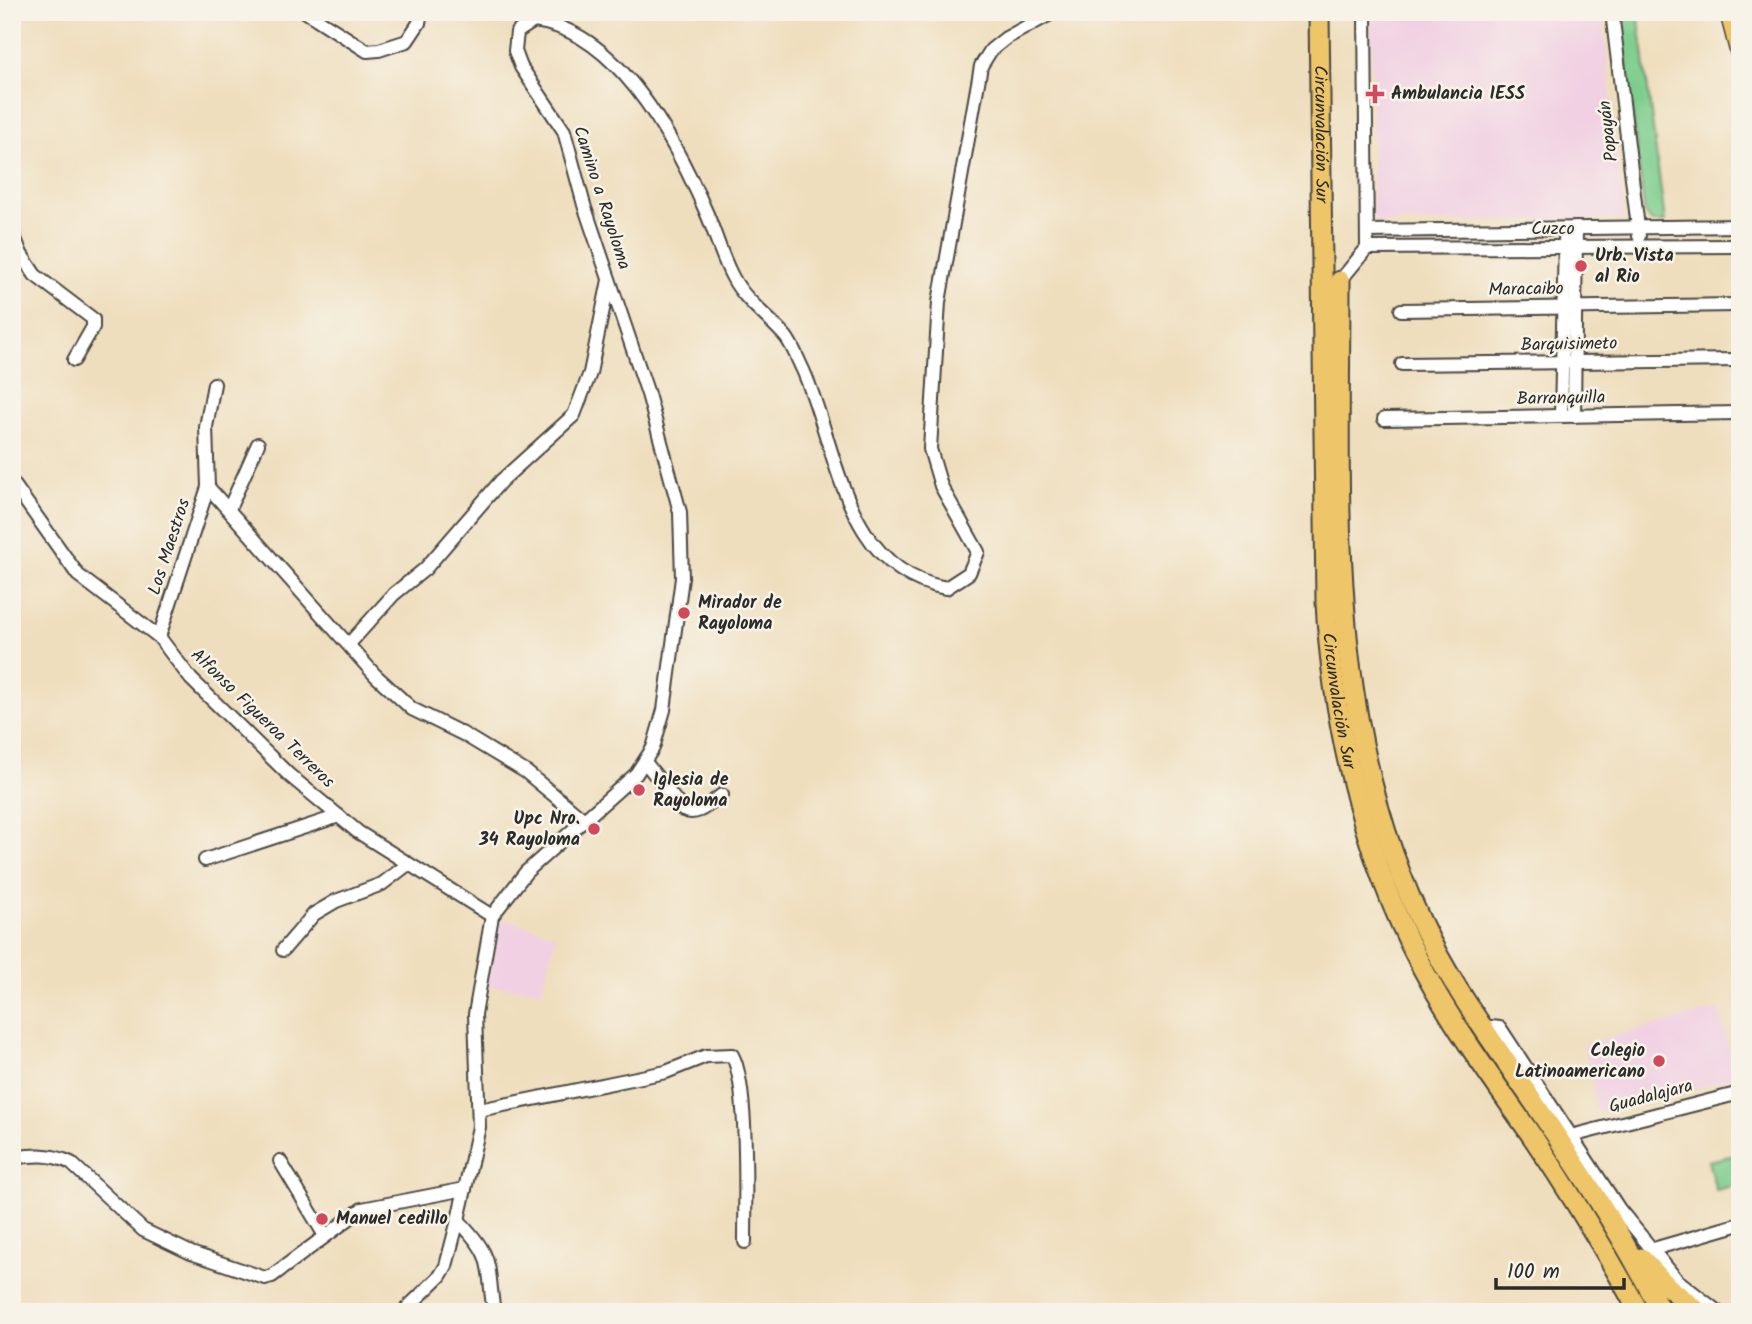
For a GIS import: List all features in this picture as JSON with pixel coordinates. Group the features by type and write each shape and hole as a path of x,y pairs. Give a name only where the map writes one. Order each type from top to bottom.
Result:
{"highway":[{"name":"Circunvalación Sur","path":"1319,12 1326,603 1332,684 1344,750 1389,892 1433,987 1566,1190 1639,1312"},
{"name":"Circunvalación Sur","path":"1340,281 1343,575 1348,658 1356,720 1376,804 1411,900 1451,979 1614,1220 1661,1312"},
{"path":"1614,1220 1667,1286 1699,1312"}],"main road":[{"path":"1728,12 1740,58"}],"street":[{"path":"306,12 367,51 407,41 419,23 422,12"},
{"name":"Camino a Rayoloma","path":"402,1312 440,1276 446,1266 458,1220 479,1127 475,1014 492,916 526,872 645,762 659,732 682,579 680,512 648,394 609,280 564,131 521,66 515,51 517,32 537,17 562,27 585,38 607,55 635,87 683,163 734,279 787,339 822,416 857,521 874,549 895,567 931,585 946,588 969,573 978,552 942,486 930,449 939,302 973,106 981,66 991,50 1055,12"},
{"path":"1340,281 1367,248 1364,12"},
{"name":"Popayán","path":"1612,12 1640,246"},
{"name":"Cuzco","path":"1367,231 1740,226"},
{"path":"1567,416 1570,229"},
{"path":"12,231 21,254 35,275 92,317 94,324 74,360"},
{"name":"Cuzco","path":"1367,248 1740,246"},
{"path":"349,643 394,594 425,569 501,481 574,415 590,373 609,280"},
{"name":"Maracaibo","path":"1401,310 1736,305"},
{"name":"Barquisimeto","path":"1402,364 1737,360"},
{"name":"Los Maestros","path":"159,637 208,487 206,427 214,384"},
{"name":"Barranquilla","path":"1384,419 1738,413"},
{"path":"229,509 258,444"},
{"name":"Alfonso Figueroa Terreros","path":"12,482 78,575 159,637 191,679 289,775 339,816 407,865 492,916"},
{"path":"208,487 375,675 412,709 463,734 526,772 583,819"},
{"path":"645,762 683,810 697,812 722,795"},
{"path":"205,860 339,816"},
{"path":"283,950 314,914 336,901 382,884 407,865"},
{"path":"1482,1026 1500,1028 1571,1136 1614,1220 1650,1250 1677,1280 1718,1312"},
{"path":"479,1110 666,1072 705,1056 732,1055 741,1102 745,1157 745,1242"},
{"name":"Guadalajara","path":"1571,1136 1740,1093"},
{"path":"12,1158 40,1154 57,1156 71,1163 143,1230 191,1253 265,1278 272,1276 362,1209 465,1188"},
{"path":"280,1161 325,1236"},
{"path":"458,1220 479,1242 489,1264 494,1312"},
{"path":"1650,1250 1740,1224"}],"shaded area":[{"path":"1371,12 1602,12 1624,219 1376,223 1373,218"},
{"path":"502,918 556,935 542,990 486,986"},
{"name":"Colegio Latinoamericano","path":"1719,1009 1735,1078 1597,1112 1583,1044"}],"green space":[{"path":"1620,12 1638,12 1665,222 1652,222 1645,215"},
{"path":"1740,1154 1740,1184 1716,1190 1708,1161"}],"place":[{"name":"Ambulancia IESS","path":"1375,94"},
{"name":"Urb. Vista al Rio","path":"1581,266"},
{"name":"Mirador de Rayoloma","path":"684,613"},
{"name":"Iglesia de Rayoloma","path":"639,790"},
{"name":"Upc Nro. 34 Rayoloma","path":"594,829"},
{"name":"Colegio Latinoamericano","path":"1659,1061"},
{"name":"Manuel cedillo","path":"322,1219"}]}
